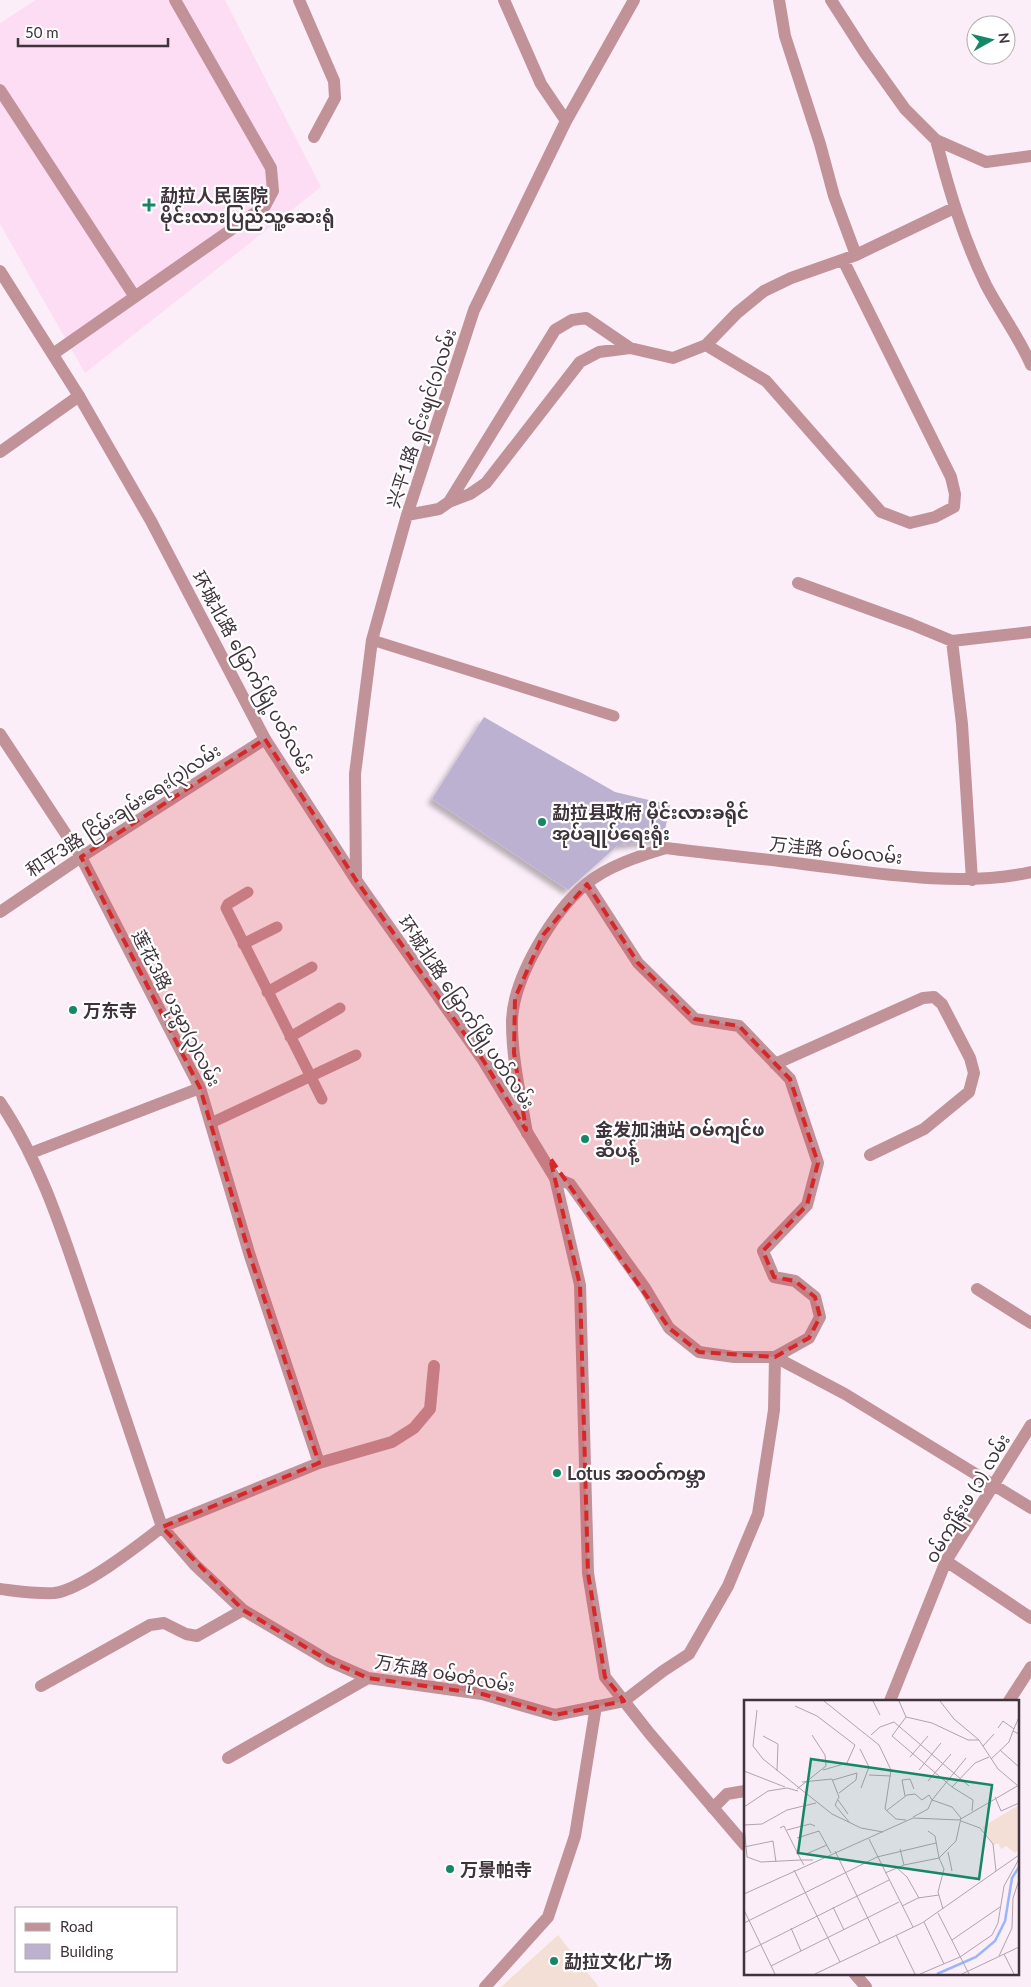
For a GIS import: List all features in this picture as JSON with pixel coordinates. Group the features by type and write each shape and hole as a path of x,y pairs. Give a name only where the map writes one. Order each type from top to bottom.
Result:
{"street":[{"path":"53,354 265,206 273,190 271,168 175,0"},
{"path":"299,0 334,81 335,98 314,137"},
{"path":"504,0 541,84 566,121"},
{"name":"兴平1路 ရှင်းဖျင်(၁)လမ်း","path":"356,880 355,774 372,640 407,515 474,310 566,121 634,0"},
{"path":"779,0 785,36 820,144 834,196 856,255"},
{"path":"831,0 865,53 905,109 936,140 986,162 1031,156"},
{"path":"0,90 135,297"},
{"path":"936,140 954,208 986,285 1031,365"},
{"path":"407,515 438,509 449,502 470,494 486,483 580,362 599,352 630,348 673,358 706,345 737,313 764,291 791,278 856,255 954,208"},
{"path":"706,345 766,381 881,512 910,523 935,517 954,507 955,494 951,477 843,260"},
{"name":"环城北路 မြောက်မြို့ပတ်လမ်း","path":"0,271 79,396 151,521 265,739 356,880 483,1060 555,1178 580,1285 588,1573 605,1677 744,1844"},
{"path":"449,502 555,330 572,320 586,318 630,348"},
{"path":"0,452 79,396"},
{"path":"798,583 952,641 1031,632"},
{"path":"952,641 962,724 972,880"},
{"name":"莲花3路 ပဒုမ္မာ(၃)လမ်း","path":"0,734 81,857 200,1088 250,1256 319,1463"},
{"name":"和平3路 ငြိမ်းချမ်းရေး(၃)လမ်း","path":"0,912 81,857 265,739"},
{"name":"万洼路 ဝမ်ဝလမ်း","path":"527,1133 514,1053 512,1022 515,998 543,935 566,906 587,884 609,870 641,856 666,848 870,873 972,880 1007,878 1031,872"},
{"path":"587,884 638,963 695,1018 738,1026 790,1079 818,1163 807,1205 763,1251 774,1277 795,1281 815,1297 820,1317 808,1338 776,1357"},
{"path":"775,1064 923,998 934,997 942,1004 970,1058 974,1072 969,1092 924,1129 870,1155"},
{"path":"30,1153 200,1088"},
{"path":"0,1102 17,1127 30,1153 62,1231 162,1527"},
{"path":"555,1178 570,1184 645,1288 669,1328 700,1352 734,1357 776,1357 844,1394 1031,1508"},
{"path":"977,1289 1031,1323"},
{"path":"624,1701 689,1654 728,1586 758,1514 774,1410 776,1357"},
{"path":"0,1589 55,1593 85,1581 139,1545 162,1527 319,1463 392,1442 414,1428 430,1409 434,1366"},
{"name":"ဝမ်ကျိန်းဖ (၁) လမ်း","path":"890,1700 946,1561 1031,1424"},
{"name":"万东路 ဝမ်တုံလမ်း","path":"162,1527 195,1565 243,1610 329,1661 368,1678 482,1694 555,1714 624,1701"},
{"path":"946,1561 1031,1618"},
{"path":"41,1686 150,1624 164,1623 186,1634 197,1636 243,1610"},
{"path":"1010,1700 1031,1667"},
{"path":"228,1758 368,1678"},
{"path":"485,1987 548,1917 575,1836 596,1706"},
{"path":"713,1808 727,1794 744,1791"},
{"path":"855,1974 866,1987"}],"lane":[{"path":"372,640 614,716"},
{"path":"248,892 228,904 226,908 322,1099"},
{"path":"243,944 277,927"},
{"path":"267,992 312,967"},
{"path":"290,1037 340,1008"},
{"path":"211,1123 311,1078 356,1055"}],"highlighted area":[{"path":"265,739 356,880 483,1060 526,1130 514,1053 515,998 543,935 587,884 638,963 695,1019 739,1026 790,1079 818,1163 807,1205 763,1251 774,1277 795,1281 815,1297 820,1317 809,1338 775,1357 699,1352 669,1328 550,1158 580,1285 588,1573 605,1677 624,1701 555,1715 482,1694 368,1678 329,1661 243,1610 162,1527 319,1463 250,1256 200,1088 81,857"}],"shaded area":[{"name":"勐拉人民医院 မိုင်းလားပြည်သူ့ဆေးရုံ","path":"36,0 225,0 321,187 85,373 0,224 0,23"},
{"name":"勐拉文化广场","path":"558,1935 599,1987 501,1987"}],"building":[{"name":"勐拉县政府 မိုင်းလားခရိုင် အုပ်ချုပ်ရေးရုံး","path":"484,717 615,792 670,805 663,840 618,845 568,890 432,799"}],"place":[{"name":"勐拉人民医院 မိုင်းလားပြည်သူ့ဆေးရုံ","path":"149,205"},
{"name":"勐拉县政府 မိုင်းလားခရိုင် အုပ်ချုပ်ရေးရုံး","path":"542,822"},
{"name":"万东寺","path":"73,1010"},
{"name":"金发加油站 ဝမ်ကျင်ဖ ဆီပန့်","path":"585,1139"},
{"name":"Lotus အဝတ်ကမ္ဘာ","path":"557,1473"},
{"name":"万景帕寺","path":"450,1869"},
{"name":"勐拉文化广场","path":"554,1961"}]}
